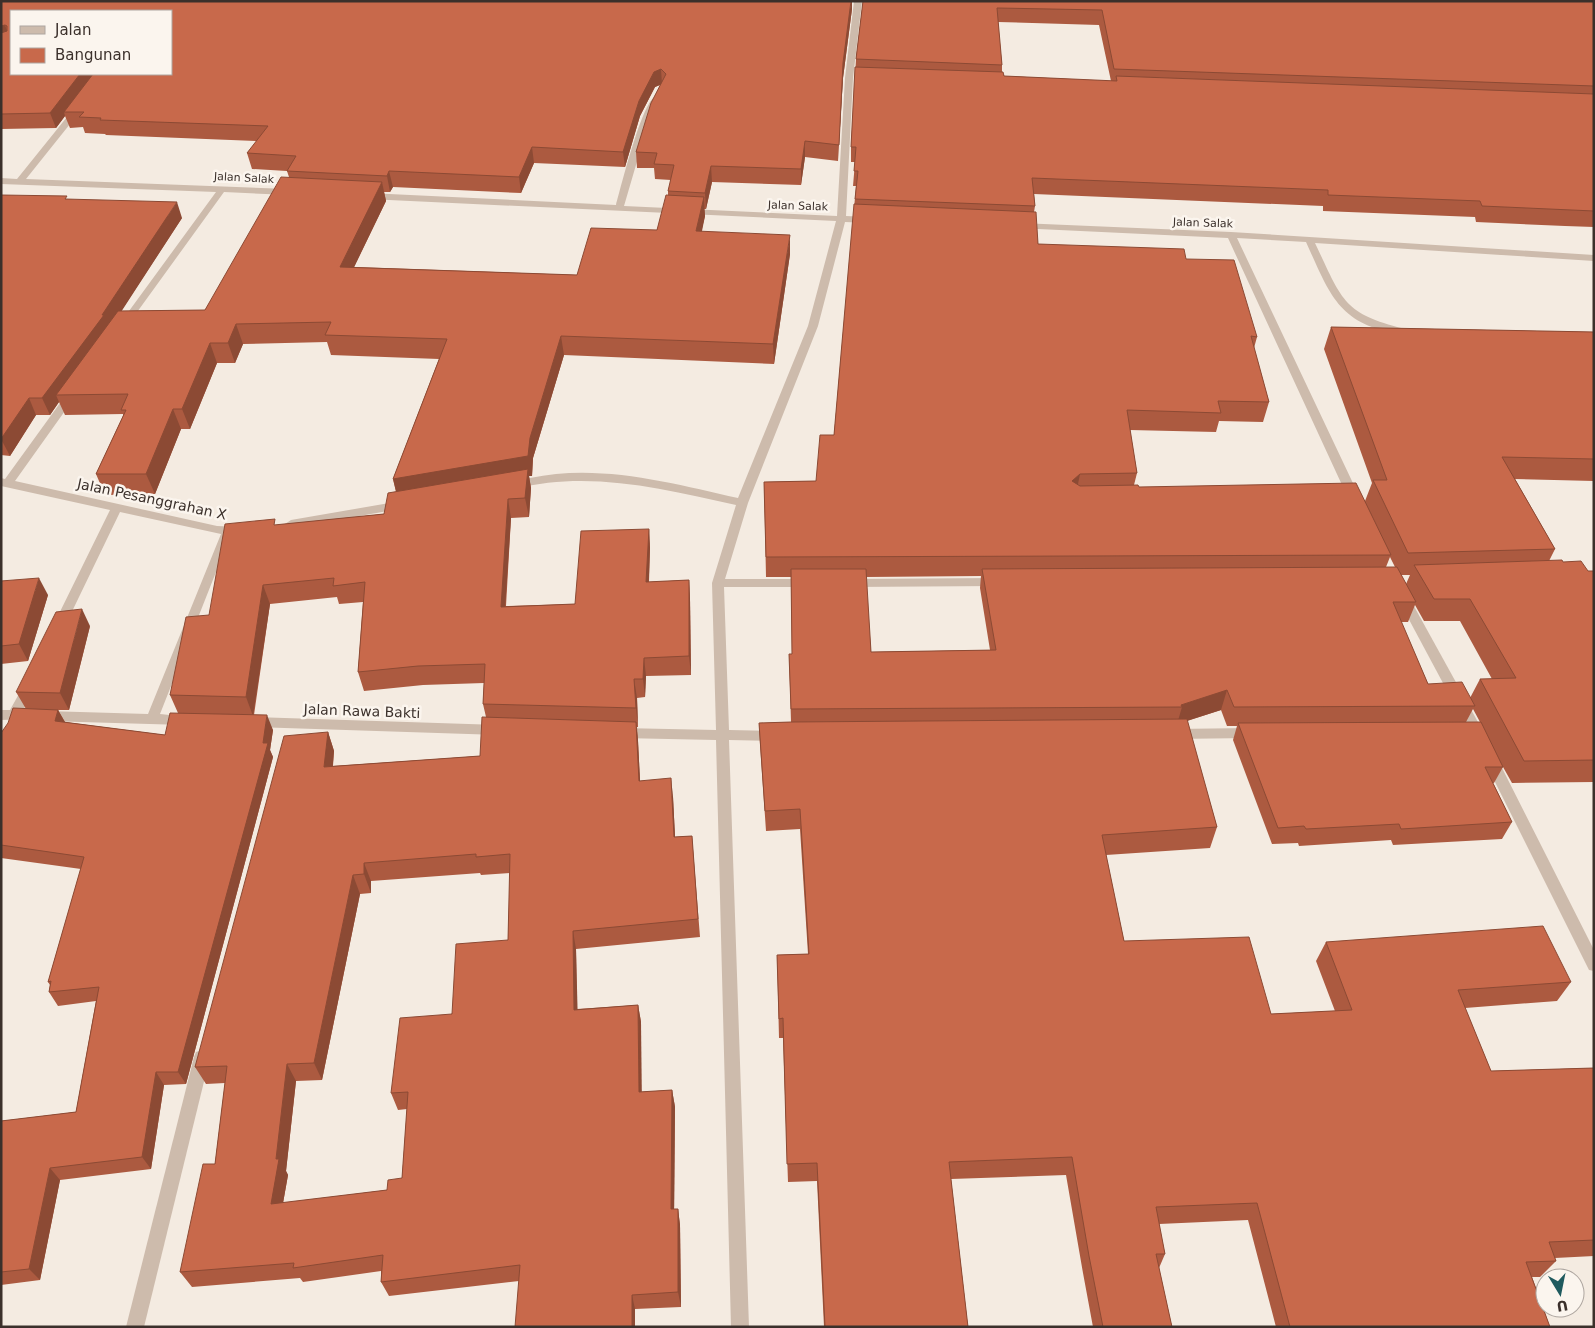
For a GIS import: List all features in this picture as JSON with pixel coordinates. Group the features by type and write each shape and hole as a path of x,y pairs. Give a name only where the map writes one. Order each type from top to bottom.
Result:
{"street":[{"path":"740,1327 718,583 742,503 813,326 841,219 855,4"},
{"path":"849,78 859,78"},
{"path":"619,209 646,117 661,88"},
{"path":"20,181 82,104"},
{"name":"Jalan Salak","path":"1,181 302,192"},
{"path":"118,332 222,188"},
{"name":"Jalan Salak","path":"361,196 880,220"},
{"name":"Jalan Salak","path":"1007,226 1231,235 1594,258"},
{"path":"1231,235 1348,496 1361,513"},
{"path":"1309,240 1337,298 1360,317 1374,325 1413,332"},
{"path":"4,483 77,388"},
{"path":"504,487 553,478 598,478 659,485 742,503"},
{"name":"Jalan Pesanggrahan X","path":"4,483 217,530 250,531"},
{"path":"277,527 415,502"},
{"path":"53,637 117,508"},
{"path":"152,719 228,531"},
{"path":"837,583 1006,582"},
{"path":"718,583 817,583"},
{"path":"1399,589 1477,732 1594,965"},
{"path":"8,715 36,672"},
{"path":"8,715 202,721"},
{"name":"Jalan Rawa Bakti","path":"241,722 289,730 516,730"},
{"path":"1457,732 1477,732"},
{"path":"605,733 792,736"},
{"path":"1159,734 1268,733"},
{"path":"135,1327 207,1039"}],"building":[{"path":"1,1 851,1 843,63 839,145 805,141 801,169 711,166 705,193 668,191 674,165 654,164 657,153 636,152 651,103 666,74 661,69 654,72 639,101 623,152 532,147 519,177 389,171 387,176 287,171 296,156 247,153 268,126 100,120 101,118 79,117 84,112 64,112 92,75 172,75 172,10 10,10 10,75 79,75 50,113 1,114 1,33 7,31 7,26 1,26"},
{"path":"863,1 1594,1 1594,86 1114,69 1102,10 997,8 1002,65 856,59"},
{"path":"855,67 1003,72 1004,76 1117,81 1116,76 1594,94 1594,211 1482,206 1480,201 1328,195 1328,190 1032,178 1035,206 855,199 858,171 854,171 856,147 851,147"},
{"path":"281,177 382,182 340,267 577,275 591,228 657,230 666,195 704,197 696,231 790,235 773,344 561,336 530,438 528,456 393,479 447,339 325,335 331,322 236,324 228,343 210,343 182,409 173,409 146,474 96,474 126,410 121,410 128,394 56,395 118,311 205,310"},
{"path":"1,195 67,196 65,199 177,202 102,315 104,315 42,398 29,398 1,439"},
{"path":"854,204 1036,212 1038,244 1184,249 1186,259 1234,260 1257,337 1251,336 1269,402 1218,401 1221,413 1127,410 1137,473 1080,474 1072,481 1080,486 1138,485 1139,487 1356,483 1391,555 766,557 764,482 816,481 820,435 834,435"},
{"path":"1331,327 1594,332 1594,459 1502,457 1555,549 1408,553 1373,480 1387,480"},
{"path":"528,469 525,498 508,499 501,607 575,604 581,531 649,529 646,582 689,580 689,656 644,658 643,679 634,679 636,708 483,704 485,664 418,666 358,672 365,582 333,586 334,578 263,585 246,697 170,695 186,617 209,615 225,524 275,519 274,525 384,514 388,493"},
{"path":"1562,560 1563,562 1581,561 1588,571 1594,571 1594,760 1524,761 1480,679 1516,678 1470,599 1434,599 1414,565"},
{"path":"1397,567 1416,602 1393,602 1428,684 1462,682 1475,706 1234,707 1227,690 1181,705 1182,707 791,709 789,654 792,654 791,569 866,569 871,652 996,650 982,569"},
{"path":"39,578 19,644 1,646 1,581"},
{"path":"82,609 60,693 16,692 56,612"},
{"path":"13,708 58,710 55,721 165,735 170,713 267,715 263,743 268,743 178,1072 156,1072 142,1157 50,1168 29,1269 1,1272 1,1121 76,1112 99,987 49,992 51,981 48,982 84,857 1,845 1,733 8,723"},
{"path":"482,717 636,722 639,781 671,778 674,837 692,836 698,919 573,931 574,1010 638,1005 639,1092 672,1090 671,1209 678,1209 678,1292 632,1295 632,1327 515,1327 520,1265 381,1282 383,1255 293,1268 294,1263 180,1272 203,1164 215,1164 227,1066 195,1067 284,736 328,732 324,767 480,756","holes":["476,854 476,857 510,854 508,940 456,944 452,1014 400,1018 391,1093 408,1092 402,1178 388,1180 387,1190 271,1204 279,1159 276,1159 287,1064 314,1063 353,875 364,874 364,863"]},
{"path":"1187,719 1217,827 1102,835 1124,941 1249,937 1271,1014 1352,1010 1326,942 1543,926 1571,982 1458,990 1491,1071 1594,1068 1594,1240 1549,1242 1556,1261 1526,1262 1535,1286 1535,1318 1547,1318 1550,1327 1290,1327 1257,1203 1156,1207 1165,1254 1156,1254 1172,1327 1103,1327 1072,1157 949,1162 968,1327 825,1327 817,1163 787,1164 783,1018 779,1019 777,955 809,954 800,809 765,811 759,723"},
{"path":"1481,722 1503,767 1485,767 1512,822 1401,829 1399,824 1306,829 1304,826 1278,828 1238,723"}]}
